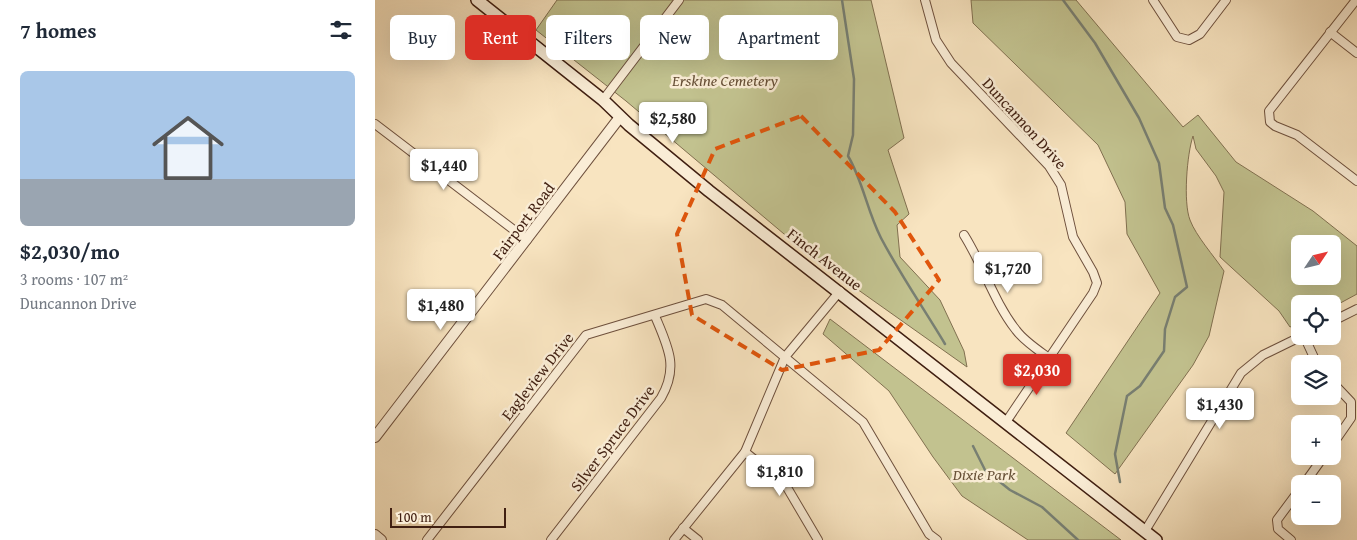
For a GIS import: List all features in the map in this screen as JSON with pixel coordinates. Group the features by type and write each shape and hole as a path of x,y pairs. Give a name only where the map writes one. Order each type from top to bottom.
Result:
{"main road":[{"name":"Finch Avenue","path":"477,0 603,100 620,117 709,191 840,291 1156,540"}],"street":[{"path":"603,100 679,0"},
{"name":"Duncannon Drive","path":"925,0 936,40 951,63 1049,166 1061,185 1073,237 1093,272 1097,283 1093,293 1006,422"},
{"path":"1153,0 1177,37 1189,40 1200,34 1226,0"},
{"path":"1356,0 1269,111 1270,122 1275,126 1297,135 1357,181"},
{"path":"1330,32 1357,53"},
{"name":"Fairport Road","path":"375,437 620,117"},
{"path":"375,124 527,240"},
{"path":"964,235 1013,326 1049,358"},
{"path":"675,540 745,452 785,357 840,291"},
{"name":"Eagleview Drive","path":"427,540 586,336 609,327 655,316 706,299 722,305 863,422 929,534 937,540"},
{"path":"1341,317 1357,309"},
{"name":"Silver Spruce Drive","path":"551,540 661,398 670,382 671,361 655,316"},
{"path":"1145,531 1241,374 1263,355 1291,342"},
{"path":"1341,391 1351,402 1351,418 1341,432"},
{"path":"745,452 785,484 818,540"},
{"path":"1291,501 1277,520 1278,529 1291,540"},
{"path":"683,528 698,540"},
{"path":"375,536 381,540"}],"highlighted area":[{"path":"801,116 895,212 939,280 879,350 782,370 692,315 677,234 715,149"}],"green space":[{"name":"Erskine Cemetery","path":"557,0 871,0 904,138 888,150 909,214 897,225 900,257 940,300 964,351 967,367 809,255 626,101 574,60 630,60 630,15 546,15"},
{"path":"971,0 1076,0 1183,127 1198,115 1236,162 1313,211 1357,246 1357,294 1341,303 1341,295 1291,295 1290,327 1279,311 1220,257 1224,192 1216,176 1196,149 1193,136 1187,178 1188,212 1196,233 1224,271 1209,336 1193,365 1115,474 1066,433 1160,293 1127,234 1125,202 1098,145 973,23"},
{"path":"546,16 546,38 536,30"},
{"name":"Dixie Park","path":"830,319 1121,540 1028,540 962,496 933,457 889,391 823,334"}],"waterway":[{"path":"842,0 854,79 853,135 848,156 858,176 881,238 945,344"},
{"path":"1063,0 1095,43 1139,118 1159,163 1165,208 1173,225 1187,287 1175,297 1165,329 1164,351 1140,386 1127,396 1115,454 1120,482"},
{"path":"973,446 985,470 1010,490 1042,507 1078,540"}]}
